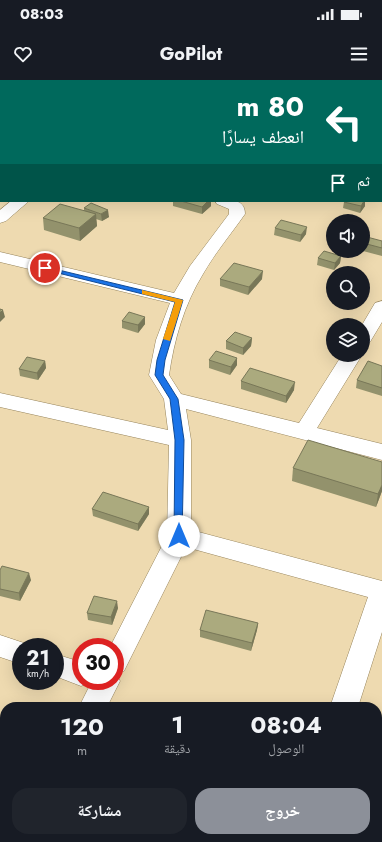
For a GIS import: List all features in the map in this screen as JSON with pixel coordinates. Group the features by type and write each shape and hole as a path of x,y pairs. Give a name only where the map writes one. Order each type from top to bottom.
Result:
{"street":[{"path":"0,218 20,202"},
{"path":"122,638 179,536 180,440 174,399 159,375 161,360 179,300 188,283 237,214 238,207 226,202"},
{"path":"0,257 179,300"},
{"path":"370,327 382,307"},
{"path":"304,432 348,362"},
{"path":"174,399 382,452"},
{"path":"0,400 180,440"},
{"path":"179,536 382,592 346,702"},
{"path":"0,646 12,650"},
{"path":"94,702 97,690"}],"building":[{"path":"184,202 207,202 202,207"},
{"path":"344,202 363,202 361,206"},
{"path":"91,203 108,210 101,214 84,208"},
{"path":"60,204 96,214 79,228 43,218"},
{"path":"281,220 307,227 301,235 275,228"},
{"path":"370,238 382,241 382,248 370,245"},
{"path":"324,251 326,252 326,258 339,258 335,263 318,258"},
{"path":"234,263 263,271 249,287 220,279"},
{"path":"129,312 145,317 138,325 122,321"},
{"path":"235,332 252,338 243,348 226,341"},
{"path":"216,351 237,358 231,367 209,360"},
{"path":"27,357 45,361 37,373 19,369"},
{"path":"367,362 382,366 382,388 357,380"},
{"path":"250,368 295,382 286,396 241,381"},
{"path":"308,440 382,462 382,485 378,494 293,468"},
{"path":"103,492 149,507 138,524 92,509"},
{"path":"2,566 29,573 19,593 0,589 0,570"},
{"path":"94,596 117,601 111,617 87,613"},
{"path":"206,610 258,623 252,643 200,630"}],"slow traffic":[{"path":"145,292 179,300 167,339"}],"route":[{"path":"45,268 179,300 161,360 159,375 174,399 180,440 179,536"}]}
